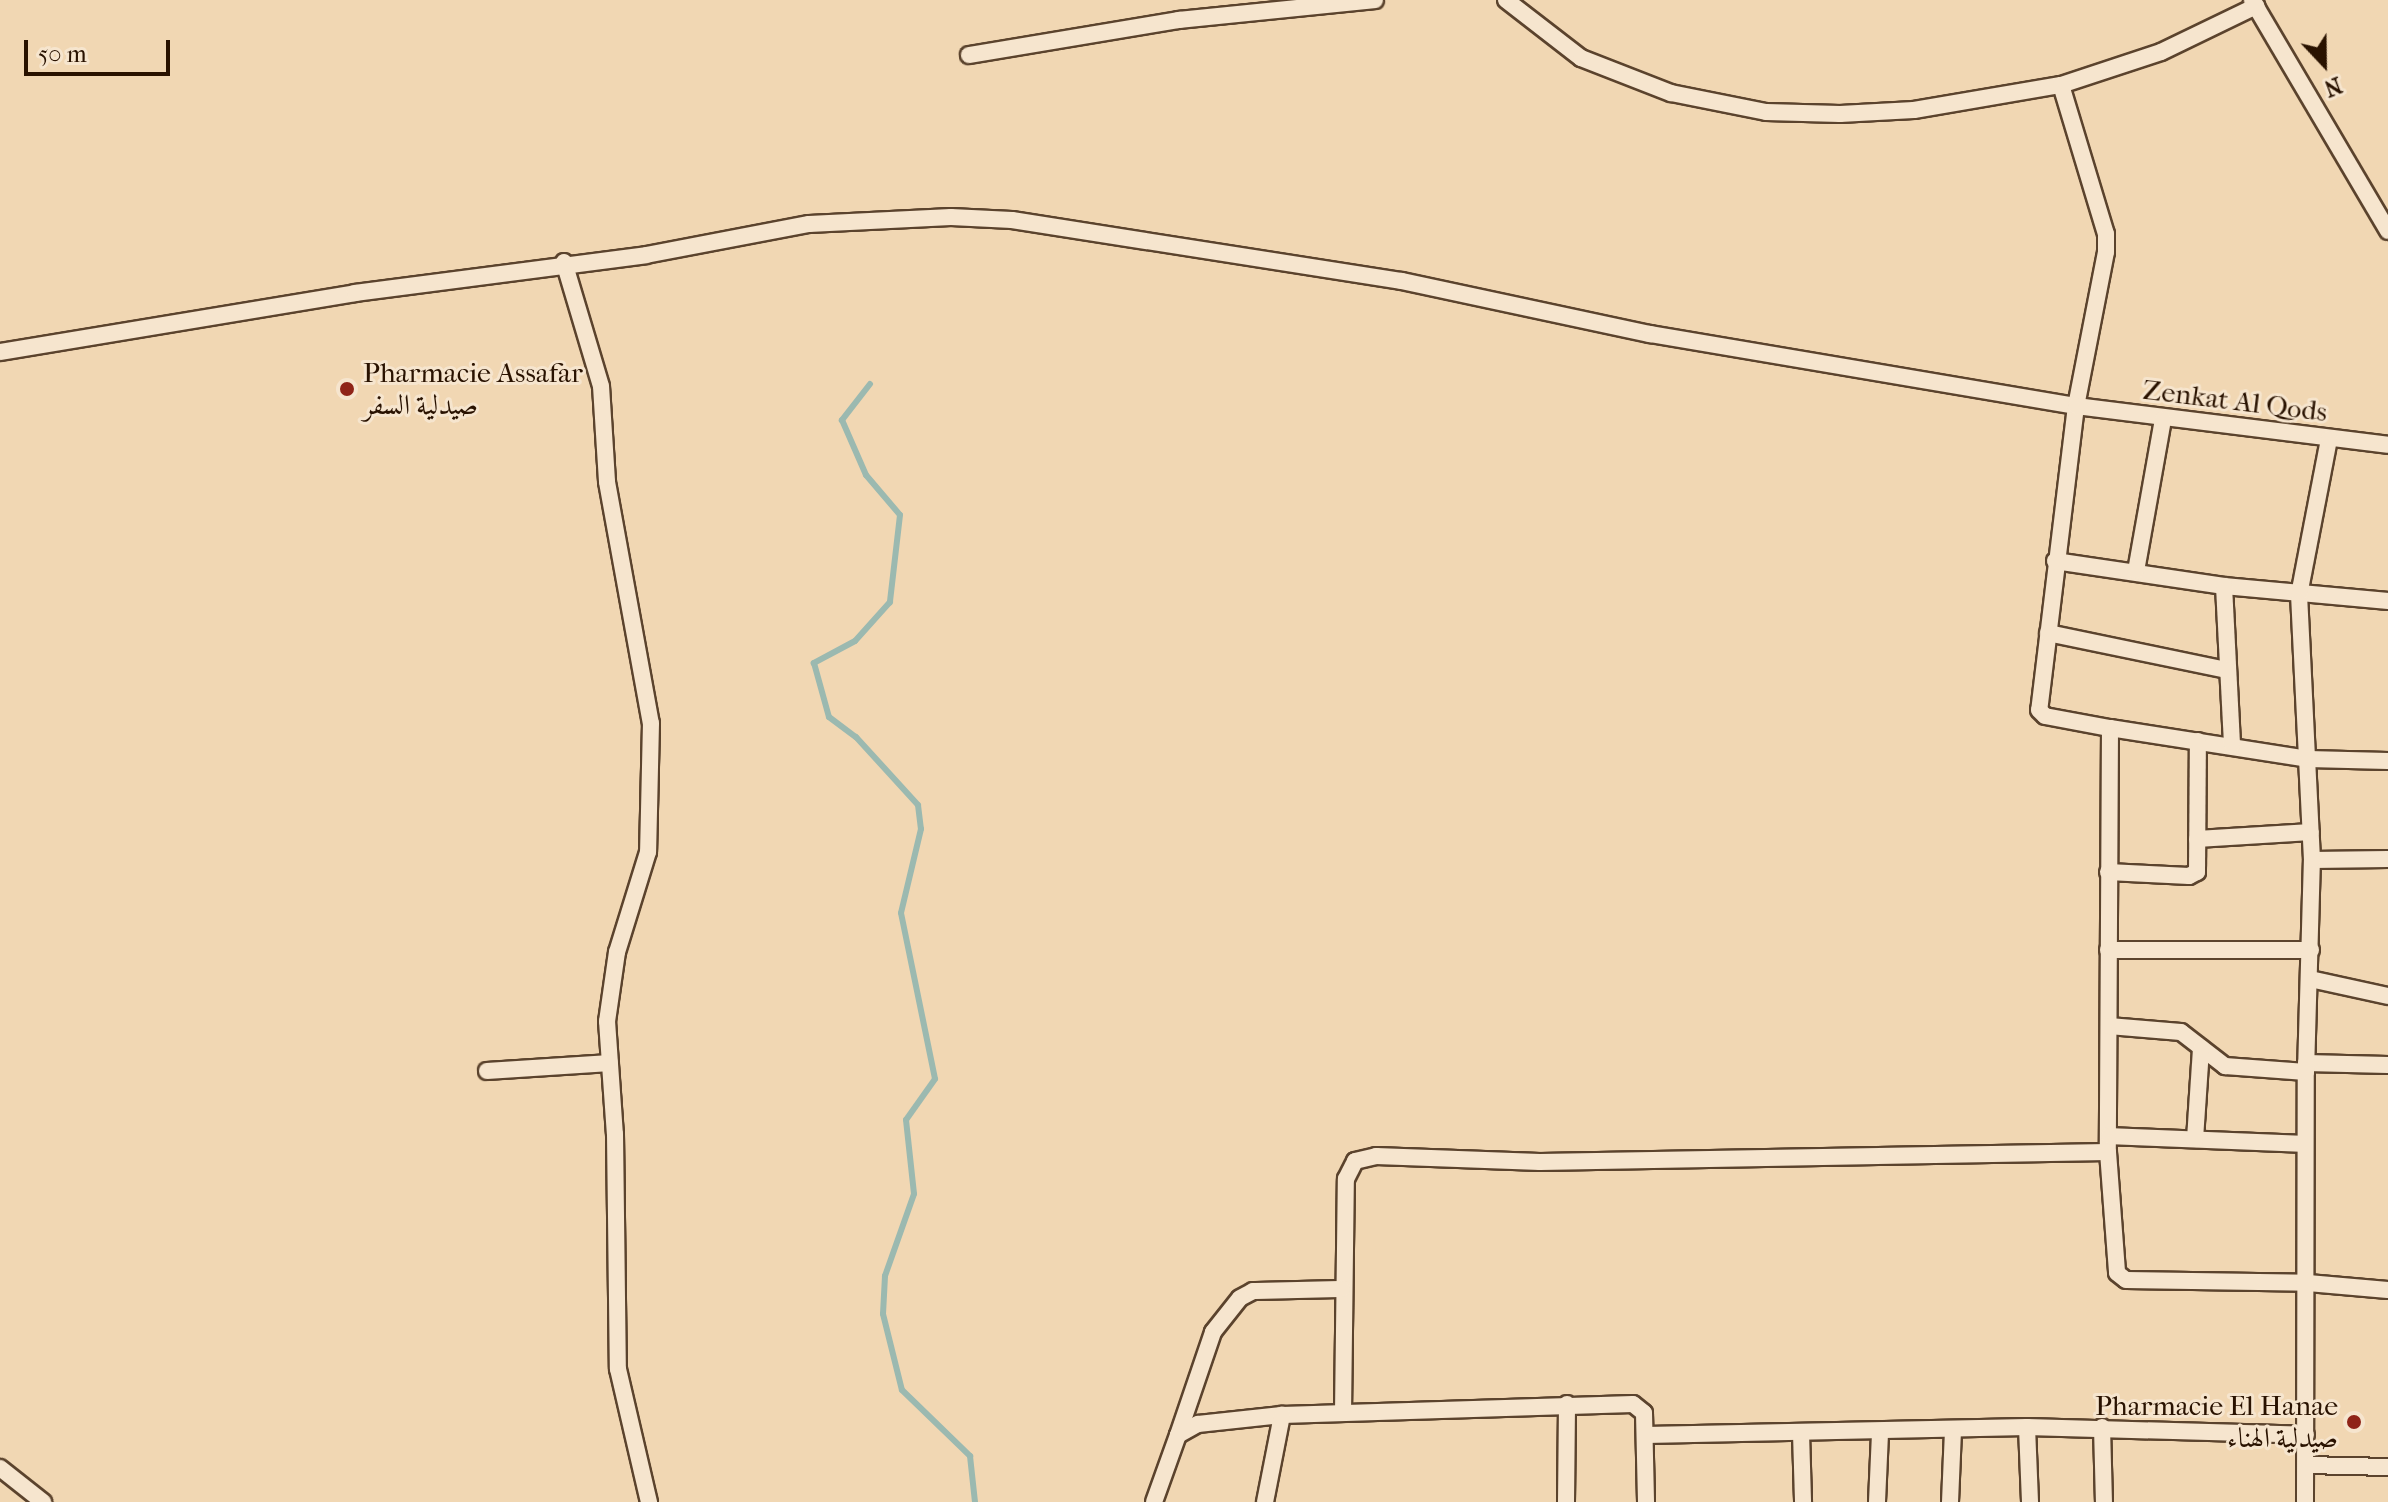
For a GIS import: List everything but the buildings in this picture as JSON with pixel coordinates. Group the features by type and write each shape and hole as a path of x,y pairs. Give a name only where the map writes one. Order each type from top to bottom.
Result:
{"street":[{"path":"969,55 1179,20 1375,0"},
{"path":"1506,0 1581,58 1671,93 1742,109 1840,114 1914,110 2061,85 2161,52 2254,3 2388,231"},
{"path":"2061,85 2106,234 2076,406 2039,710 2045,716 2110,728 2308,759 2388,761"},
{"name":"Zenkat Al Qods","path":"0,352 564,262 646,255 809,224 1012,220 1388,278 1650,334 2076,406 2388,445"},
{"path":"564,262 601,386 607,482 651,723 650,839 611,983 610,1063 618,1369 649,1502"},
{"path":"2136,571 2163,419"},
{"path":"2305,1502 2308,1283 2305,1144 2312,860 2299,595 2329,439"},
{"path":"2055,561 2224,586 2388,601"},
{"path":"2224,586 2232,745"},
{"path":"2048,633 2227,670"},
{"path":"2110,728 2108,1144 2117,1273 2123,1279 2308,1283 2388,1290"},
{"path":"2108,872 2194,875 2198,741"},
{"path":"2197,839 2311,832"},
{"path":"2312,860 2388,859"},
{"path":"2108,950 2311,950"},
{"path":"2310,979 2388,996"},
{"path":"2109,1026 2181,1032 2225,1066 2306,1068 2388,1065"},
{"path":"2195,1139 2201,1048"},
{"path":"487,1071 610,1063"},
{"path":"1343,1413 1342,1289 1346,1179 1355,1161 1376,1156 1525,1162 2195,1139 2305,1144"},
{"path":"1154,1502 1213,1332 1240,1298 1253,1291 1342,1289"},
{"path":"1178,1435 1198,1424 1282,1415 1567,1404 1639,1405 1646,1435 1646,1502"},
{"path":"1566,1502 1567,1404"},
{"path":"1265,1502 1282,1415"},
{"path":"2027,1427 2030,1502"},
{"path":"1646,1435 2102,1427 2306,1435"},
{"path":"2102,1427 2104,1502"},
{"path":"1950,1502 1953,1430"},
{"path":"1877,1502 1880,1432"},
{"path":"1801,1433 1803,1502"},
{"path":"2306,1465 2388,1467"},
{"path":"0,1468 43,1502"}],"waterway":[{"path":"870,384 842,420 866,475 900,515 890,602 855,641 814,663 829,717 856,737 918,805 921,829 901,913 935,1079 906,1120 914,1194 885,1276 883,1314 902,1390 970,1456 975,1502"}],"place":[{"name":"Pharmacie Assafar صيدلية السفر","path":"347,389"},
{"name":"Pharmacie El Hanae صيدلية الهناء","path":"2354,1422"}]}
